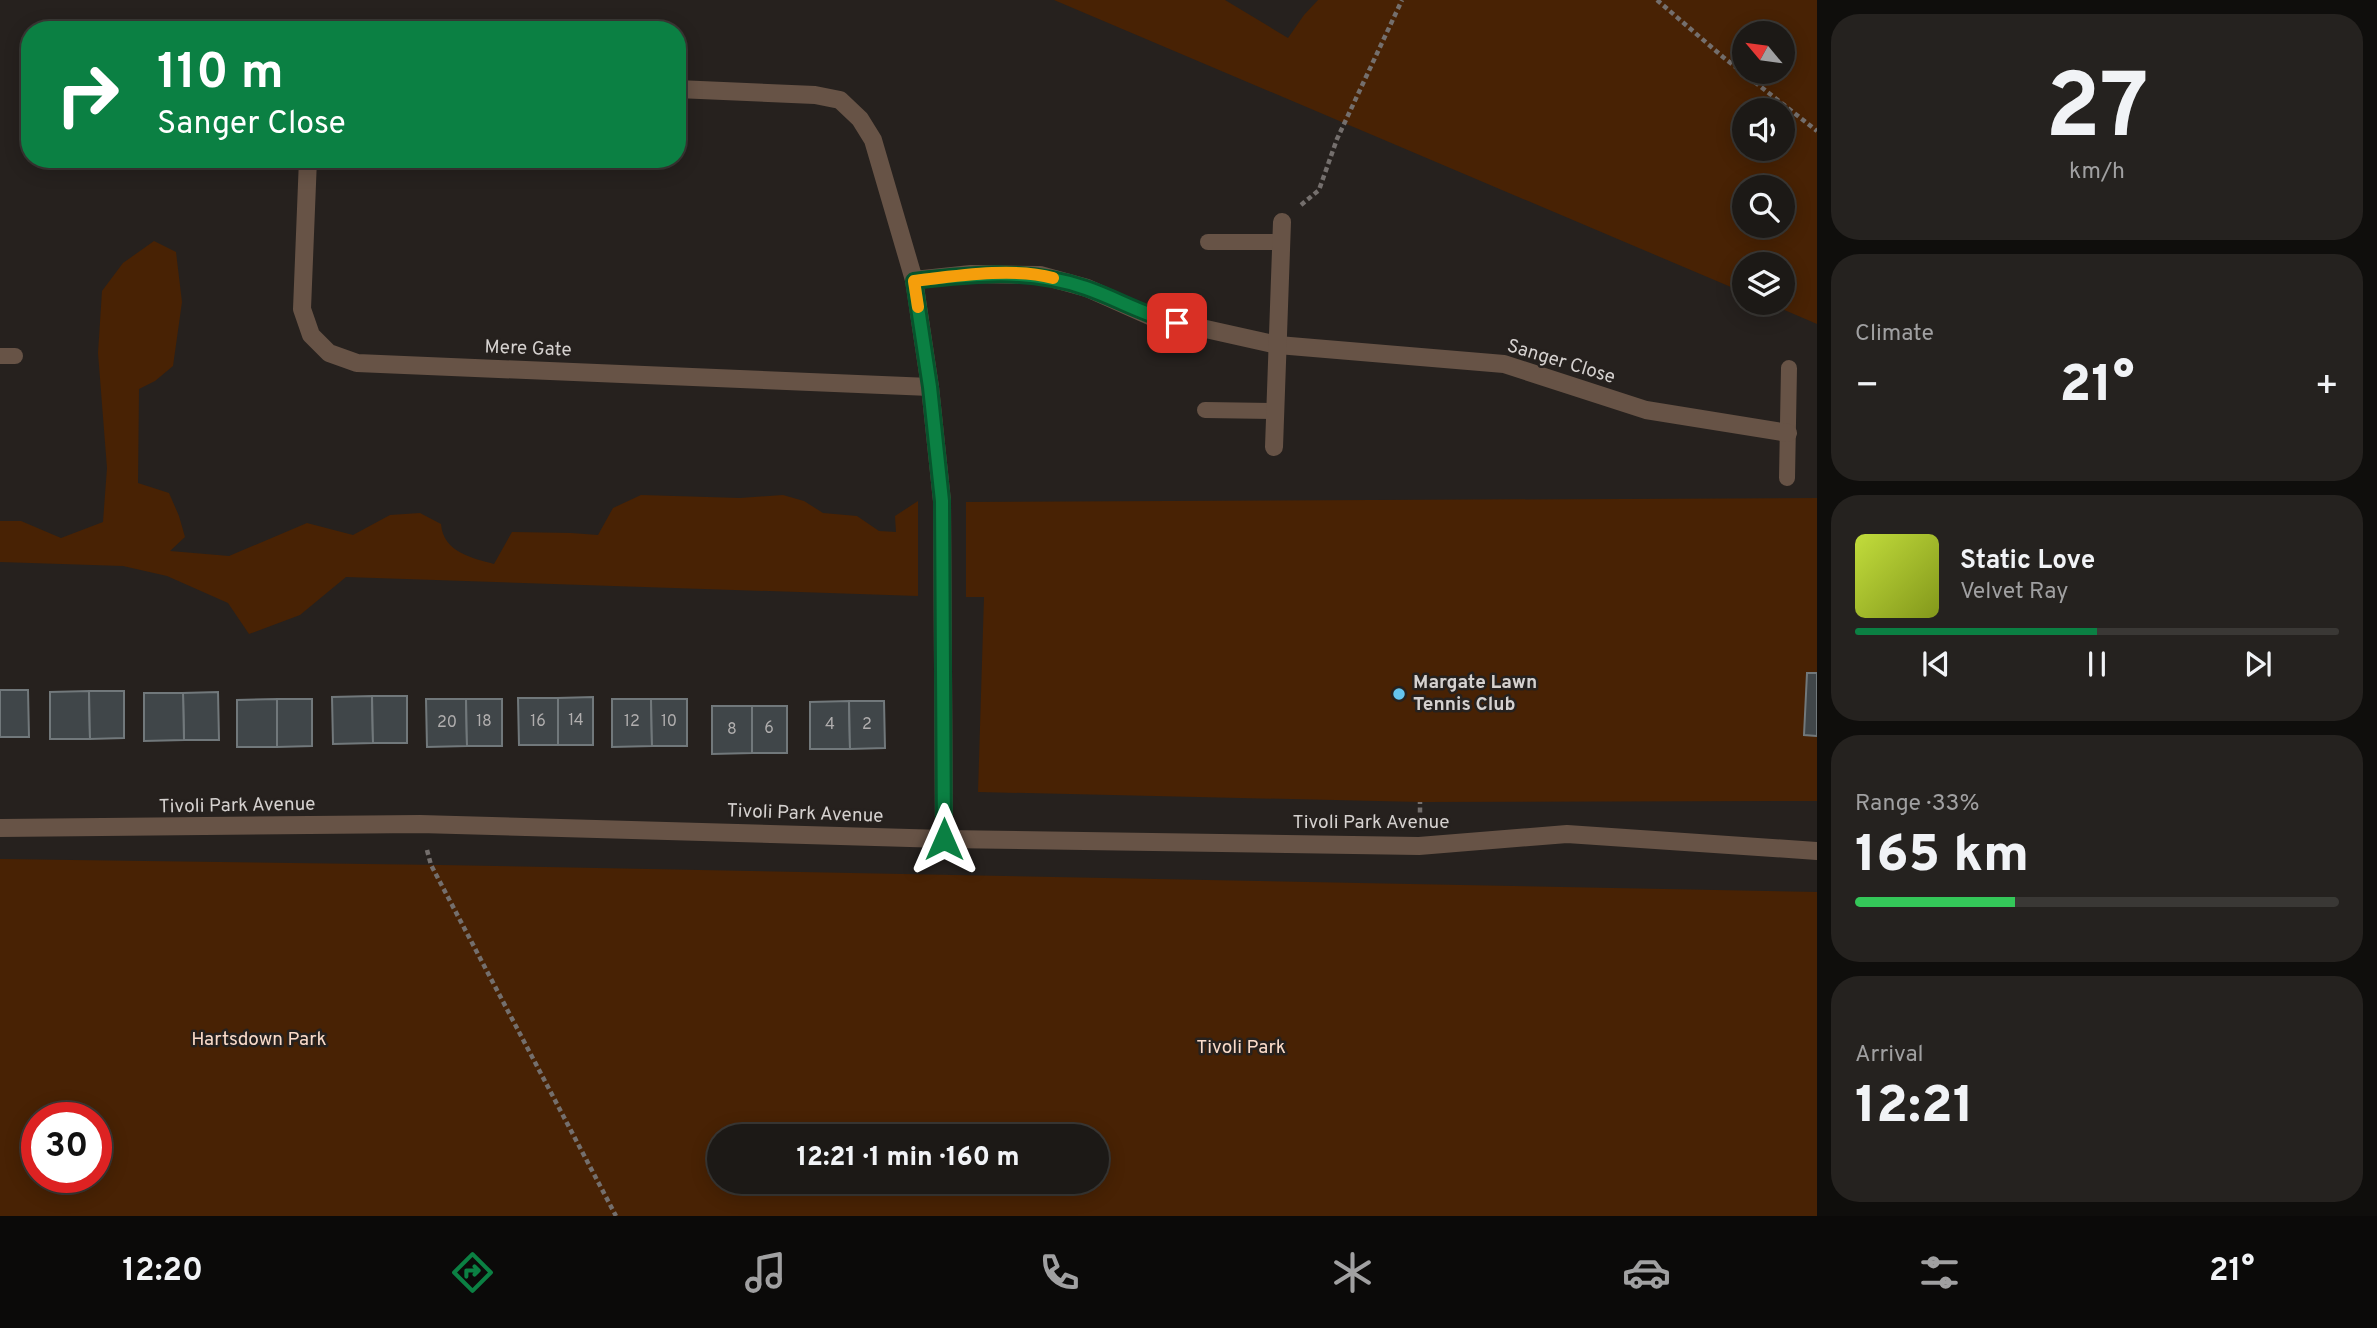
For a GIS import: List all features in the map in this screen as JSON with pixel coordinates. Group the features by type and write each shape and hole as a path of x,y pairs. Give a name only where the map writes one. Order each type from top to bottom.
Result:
{"street":[{"path":"686,89 815,95 840,100 860,118 873,140 914,281 930,387 942,501 944,839"},
{"name":"Mere Gate","path":"308,168 302,309 311,335 329,353 357,363 930,387"},
{"path":"1274,447 1282,222"},
{"name":"Sanger Close","path":"914,281 971,274 1040,275 1087,288 1152,317 1278,345 1504,364 1646,410 1788,433"},
{"name":"Tivoli Park Avenue","path":"0,828 421,824 944,839 1419,846 1567,834 1817,851"}],"lane":[{"path":"1209,242 1281,242"},
{"path":"1787,478 1789,368"},
{"path":"1205,410 1275,411"}],"path":[{"path":"1282,222 1319,190 1337,139 1402,0"},
{"path":"1657,0 1723,57 1817,131"},
{"path":"421,824 431,865 616,1216"}],"green space":[{"path":"1054,0 1225,0 1288,38 1318,0 1817,0 1817,324 1795,315 1795,252 1732,252 1732,287"},
{"path":"154,241 176,252 182,302 173,366 155,381 139,389 138,483 169,493 185,537 170,551 229,556 307,523 353,535 390,515 420,513 441,524 447,541 460,552 494,564 512,532 598,535 613,508 641,495 740,498 783,495 804,501 823,513 857,516 879,531 896,532 895,516 918,501 918,596 346,577 300,615 249,634 228,603 167,576 123,566 0,562 0,521 21,521 61,538 103,522 107,468 98,353 102,291 123,263"},
{"name":"Margate Lawn Tennis Club","path":"1817,498 1817,801 1420,802 978,792 984,597 966,597 966,502"},
{"name":"Tivoli Park","path":"0,859 1817,892 1817,1216 0,1216"}],"building":[{"path":"1807,673 1817,673 1817,736 1804,735"},
{"path":"0,690 28,690 29,737 0,737"},
{"path":"89,691 90,739 50,739 50,692"},
{"path":"89,691 124,691 124,738 90,739"},
{"path":"218,692 219,740 184,740 183,693"},
{"path":"144,693 183,693 184,740 144,741"},
{"path":"372,696 373,743 333,744 332,697"},
{"path":"372,696 407,696 407,743 373,743"},
{"path":"593,697 593,745 558,745 558,698"},
{"path":"518,698 558,698 558,745 519,745"},
{"path":"277,699 277,747 237,747 237,700"},
{"path":"277,699 312,699 312,746 277,747"},
{"path":"426,699 466,699 467,746 427,747"},
{"path":"466,699 502,699 502,746 467,746"},
{"path":"612,699 651,699 652,746 612,747"},
{"path":"651,699 687,699 687,746 652,746"},
{"path":"849,701 850,749 810,749 810,702"},
{"path":"849,701 884,701 885,748 850,749"},
{"path":"712,706 752,706 752,753 712,754"},
{"path":"752,706 787,706 787,753 752,753"}],"slow traffic":[{"path":"918,307 914,281 971,274 1040,275 1053,278"}],"place":[{"name":"Margate Lawn Tennis Club","path":"1399,694"}],"route":[{"path":"944,839 942,501 930,387 914,281 971,274 1040,275 1087,288 1152,317 1177,323"}],"park label":[{"name":"Hartsdown Park","path":"259,1040"}]}
